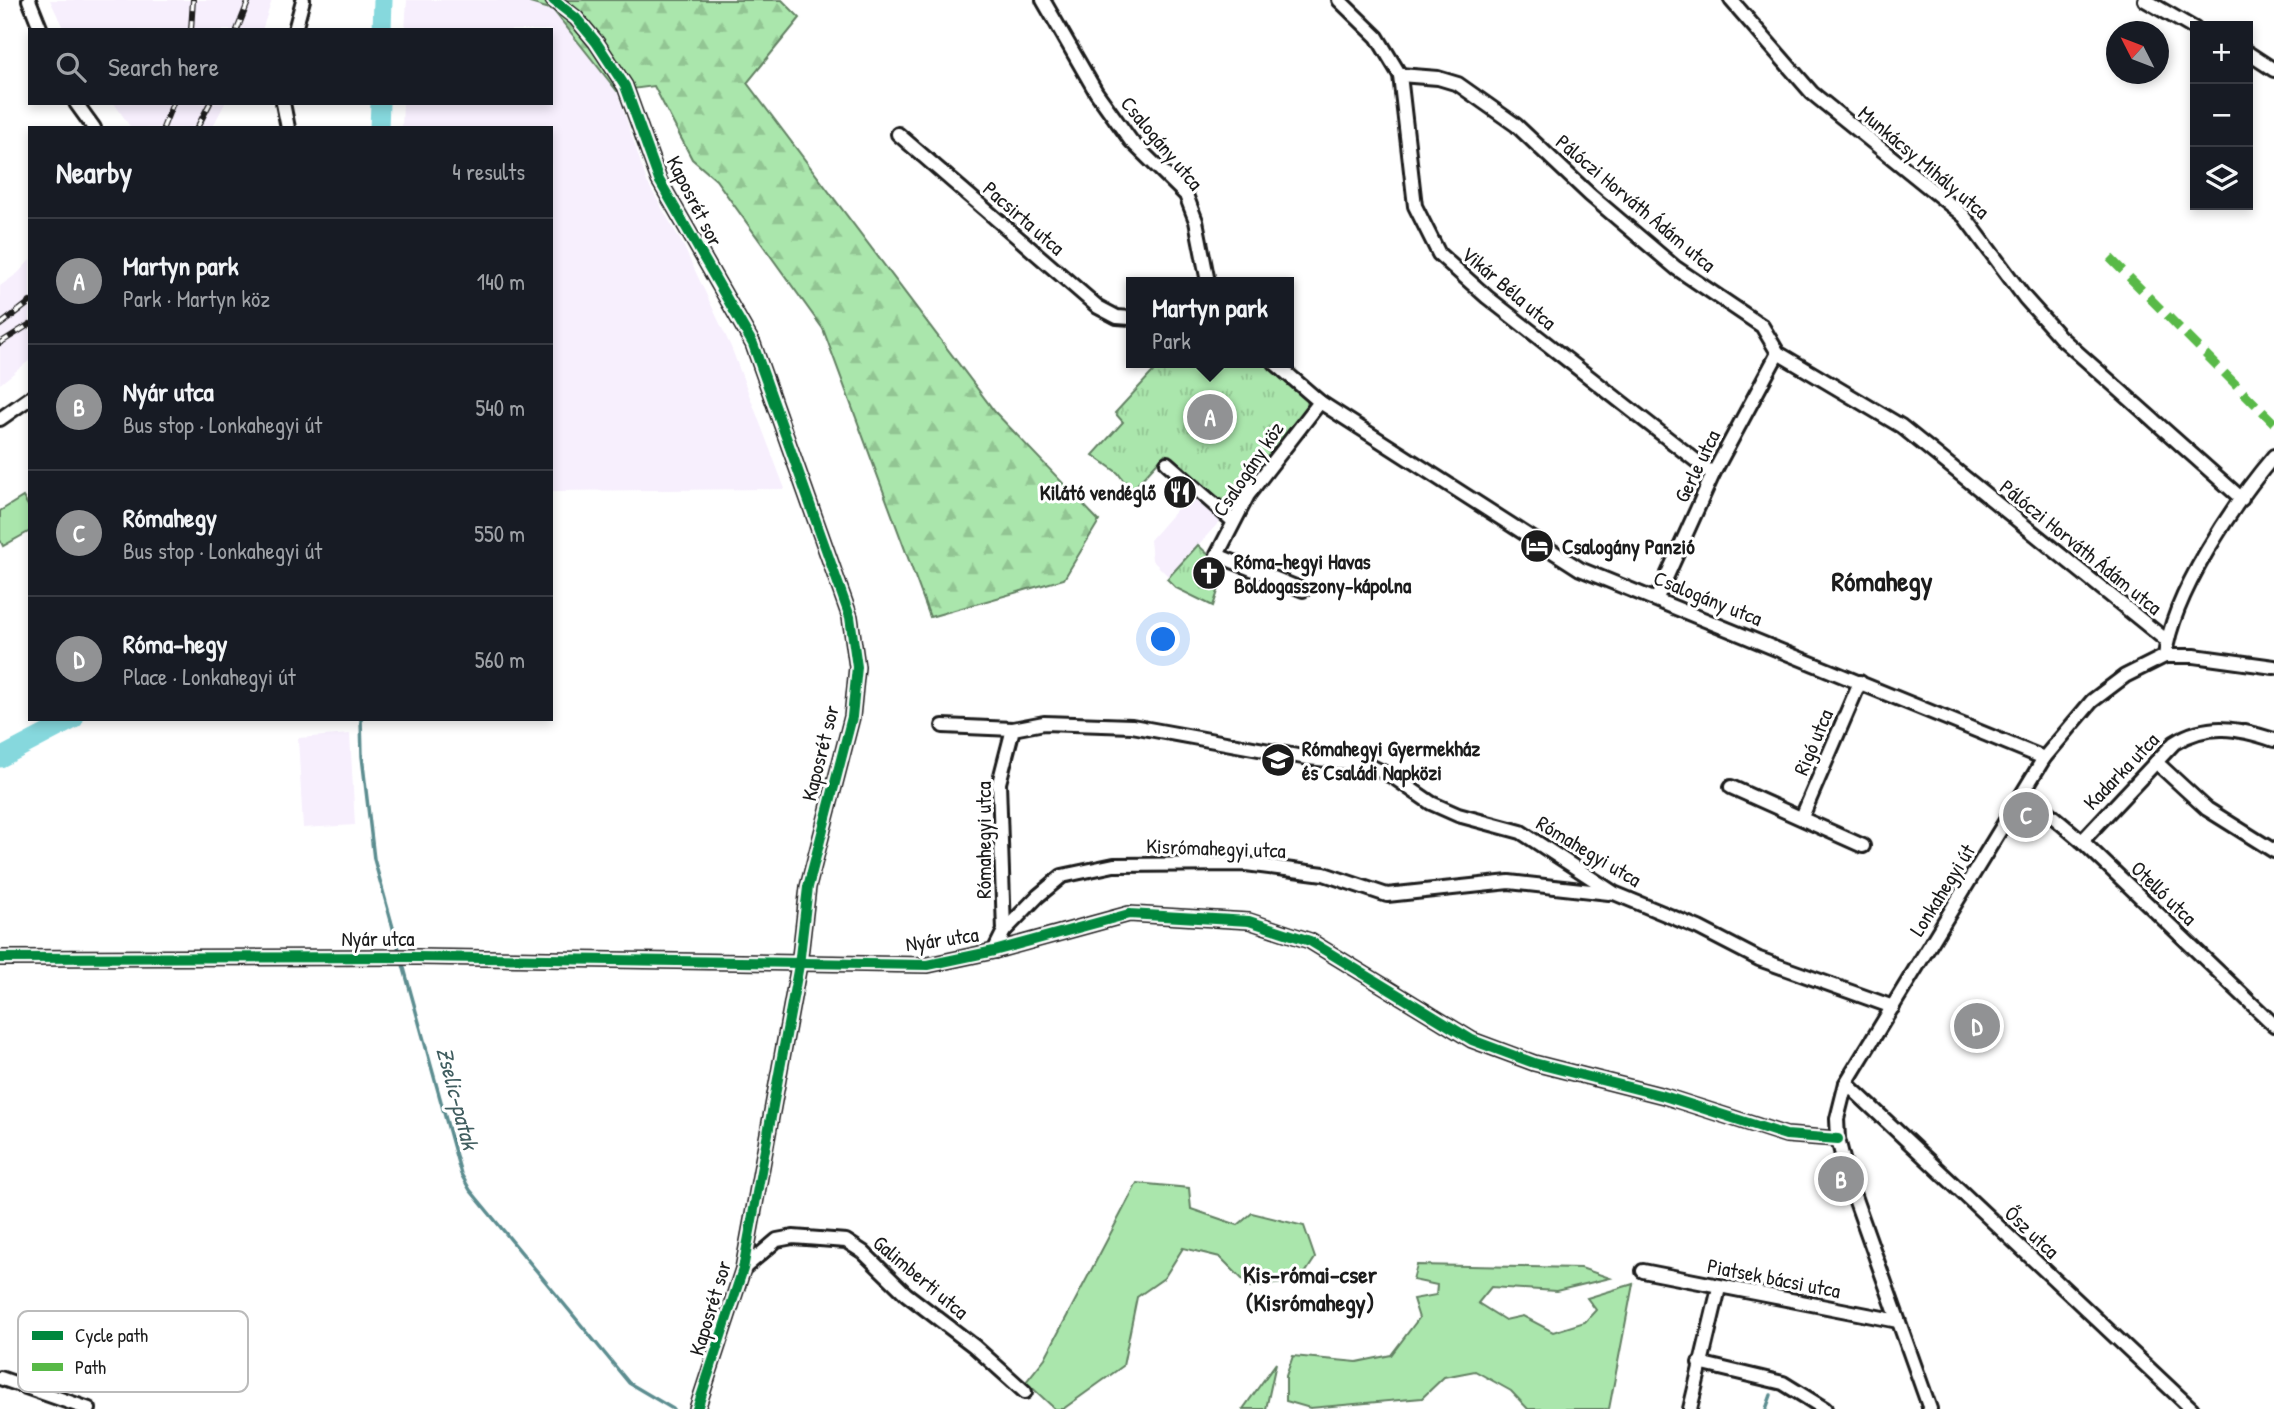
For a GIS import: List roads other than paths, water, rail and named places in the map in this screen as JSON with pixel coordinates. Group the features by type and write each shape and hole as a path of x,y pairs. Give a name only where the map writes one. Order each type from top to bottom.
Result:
{"street":[{"path":"29,0 40,28"},
{"path":"296,28 303,0"},
{"name":"Kaposrét sor","path":"553,0 576,18 596,42 625,86 659,180 753,344 850,617 857,667 852,716 808,887 799,965 743,1269 697,1409"},
{"name":"Csalogány utca","path":"1043,0 1096,92 1131,141 1186,195 1196,221 1207,277"},
{"name":"Vikár Béla utca","path":"1339,0 1377,37 1400,75 1415,206 1439,254 1487,297 1713,474"},
{"name":"Munkácsy Mihály utca","path":"1731,0 1812,93 1965,216 2025,298 2060,337 2242,499"},
{"path":"2145,0 2190,26"},
{"path":"2253,56 2274,70"},
{"name":"Pálóczi Horváth Ádám utca","path":"1400,75 1438,78 1458,84 1516,125 1590,195 1676,268 1762,326 1778,353 1901,426 2167,641"},
{"path":"77,105 92,125"},
{"path":"284,105 288,126"},
{"name":"Pacsirta utca","path":"898,134 1098,307 1117,317 1126,318"},
{"name":"Gerle utca","path":"1657,598 1713,474 1778,353"},
{"name":"Csalogány utca","path":"1281,368 1320,402 1580,569 1657,598 2044,758"},
{"path":"0,419 28,399"},
{"name":"Csalogány köz","path":"1303,590 1217,555 1233,521 1265,471 1320,402"},
{"path":"2274,456 2242,499 2193,579 2167,641 2165,656 2194,656 2274,667"},
{"path":"1167,463 1233,521"},
{"name":"Lonkahegyi út","path":"1930,1409 1848,1179 1838,1139 1837,1119 1846,1083 2044,758 2092,701 2125,676 2165,656"},
{"name":"Rigó utca","path":"1802,817 1860,682"},
{"name":"Rómahegyi utca","path":"943,726 1013,729 1044,723 1132,726 1308,758 1366,764 1395,778 1431,803 1458,815 1521,832 1614,893 1699,928 1759,960 1893,1007"},
{"name":"Kadarka utca","path":"2082,841 2174,743 2205,729 2224,727 2274,740"},
{"name":"Rómahegyi utca","path":"994,951 1004,931 999,783 1013,729"},
{"path":"2156,762 2207,809 2274,851"},
{"path":"1731,787 1863,846"},
{"name":"Otelló utca","path":"2025,793 2082,841 2274,1025"},
{"name":"Kisrómahegyi utca","path":"1004,931 1062,876 1114,865 1247,864 1324,874 1387,895 1509,882 1614,893"},
{"name":"Nyár utca","path":"0,958 417,957 928,965 994,951 1129,914 1249,920 1310,941 1472,1040 1535,1063 1664,1096 1786,1135 1838,1139"},
{"name":"Ősz utca","path":"1846,1083 2192,1409"},
{"name":"Galimberti utca","path":"743,1269 777,1240 793,1237 846,1241 863,1252 906,1294 974,1346 1025,1392"},
{"name":"Piatsek bácsi utca","path":"1643,1271 1898,1321"},
{"path":"1690,1409 1719,1288"},
{"path":"1699,1363 1783,1383 1825,1409"},
{"path":"0,1378 18,1384"},
{"path":"40,1392 89,1409"}],"waterway":[{"path":"382,28 383,0"},
{"path":"379,126 380,105"},
{"path":"0,758 70,721"},
{"name":"Zselic-patak","path":"361,721 362,756 374,859 400,953"},
{"name":"Zselic-patak","path":"402,961 461,1174 470,1190 629,1383 673,1409"},
{"path":"1766,1409 1771,1395"}],"railway":[{"path":"191,28 193,0"},
{"path":"238,28 249,0"},
{"path":"164,126 172,105"},
{"path":"198,126 209,105"},
{"path":"0,325 28,304"},
{"path":"0,343 28,325"}],"place":[{"name":"Martyn park","path":"1210,417"},
{"name":"Kilátó vendéglő","path":"1180,492"},
{"name":"Csalogány Panzió","path":"1537,546"},
{"name":"Róma-hegyi Havas Boldogasszony-kápolna","path":"1209,573"},
{"name":"Rómahegyi Gyermekház és Családi Napközi","path":"1278,760"},
{"name":"Rómahegy","path":"2026,815"},
{"name":"Róma-hegy","path":"1977,1026"},
{"name":"Nyár utca","path":"1841,1179"}],"district":[{"name":"Rómahegy","path":"1882,581"},
{"name":"Kis-római-cser (Kisrómahegy)","path":"1310,1288"}]}
